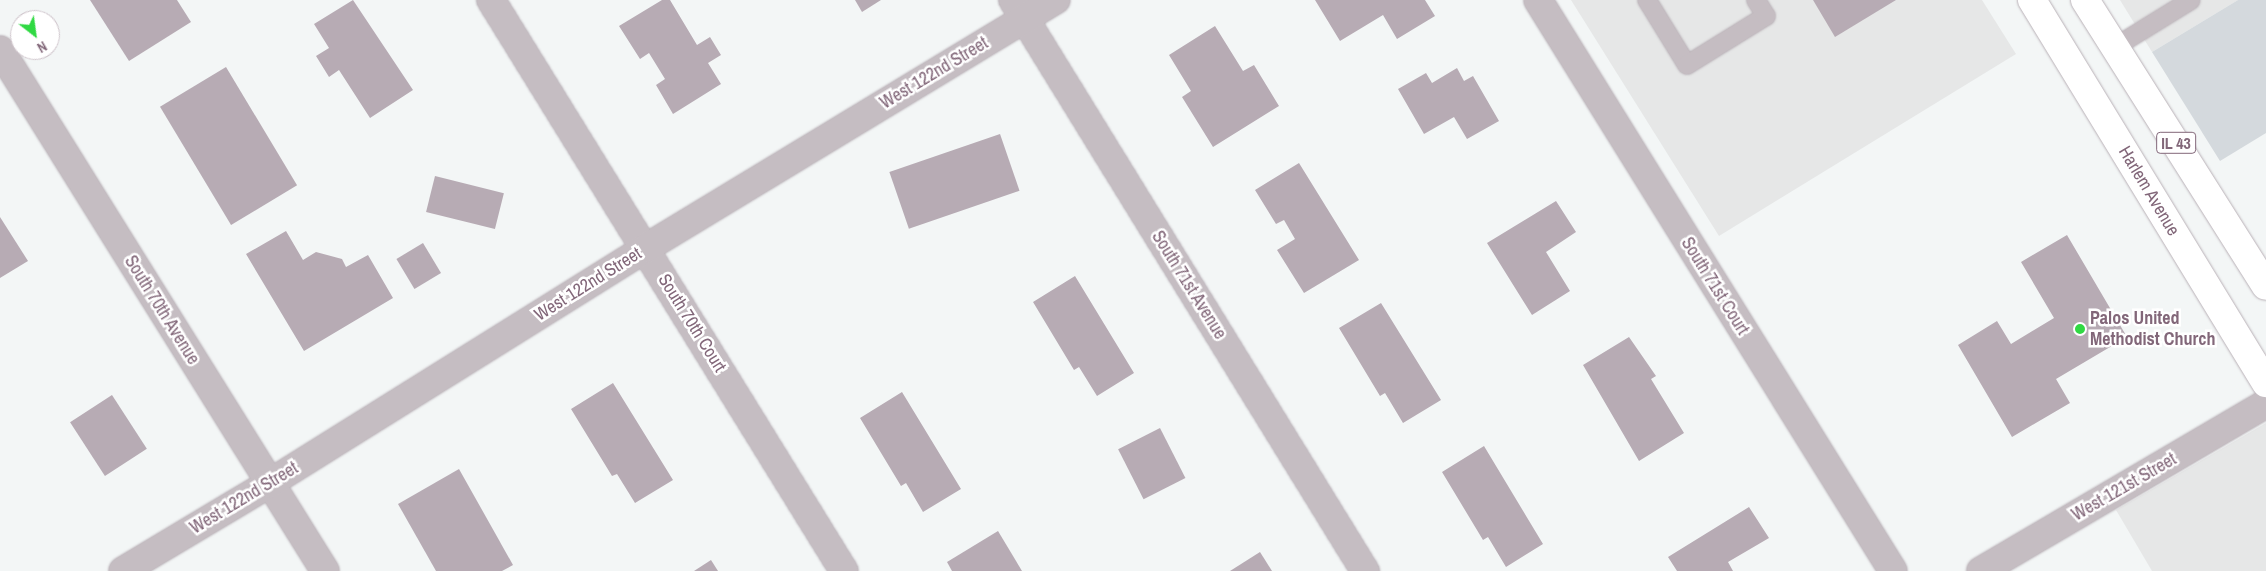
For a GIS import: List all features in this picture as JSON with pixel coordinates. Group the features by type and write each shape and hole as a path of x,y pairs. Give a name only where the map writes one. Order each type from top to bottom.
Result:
{"main road":[{"name":"Harlem Avenue","path":"2032,0 2266,383"},
{"name":"IL 43","path":"2085,0 2266,286"}],"street":[{"name":"South 70th Court","path":"491,0 844,571"},
{"name":"West 122nd Street","path":"122,571 270,483 646,248 1019,9 1056,0"},
{"name":"South 71st Court","path":"1538,0 1893,571"},
{"name":"South 71st Avenue","path":"1019,9 1365,571"},
{"name":"South 70th Avenue","path":"0,50 325,571"},
{"name":"West 121st Street","path":"1981,571 2266,404"}],"lane":[{"path":"1647,0 1687,65 1766,16 1756,0"},
{"path":"2115,47 2191,0"}],"shaded area":[{"path":"1571,0 1982,0 2016,54 1719,236"},
{"path":"2120,0 2238,0 2152,52"},
{"path":"2238,0 2266,0 2266,133 2220,161 2152,52"},
{"path":"2266,423 2266,571 2152,571 2116,510"}],"building":[{"path":"90,0 177,0 191,22 129,61"},
{"path":"353,0 413,90 370,118 339,70 329,77 316,56 329,48 314,24"},
{"path":"662,0 670,0 697,45 710,37 721,55 708,63 721,84 673,114 656,85 665,79 649,53 640,59 619,26"},
{"path":"855,0 881,0 862,12"},
{"path":"1315,0 1425,0 1435,16 1397,39 1383,15 1340,41"},
{"path":"1813,0 1896,0 1835,37"},
{"path":"1215,26 1243,71 1254,65 1279,106 1213,147 1182,97 1191,91 1169,55"},
{"path":"226,67 297,185 231,225 160,107"},
{"path":"1457,68 1464,81 1473,76 1499,121 1467,139 1454,117 1424,134 1398,89 1426,73 1432,83"},
{"path":"1000,134 1020,191 909,229 889,172"},
{"path":"1299,163 1359,260 1304,293 1277,250 1295,239 1284,220 1276,224 1255,190"},
{"path":"435,176 504,193 495,229 426,212"},
{"path":"1556,201 1576,232 1546,252 1570,291 1532,315 1487,243"},
{"path":"0,217 28,261 0,278"},
{"path":"286,231 303,260 316,252 342,259 346,267 368,255 393,298 304,351 246,254"},
{"name":"Palos United Methodist Church","path":"2067,235 2127,337 2056,379 2070,403 2012,437 1958,345 1997,321 2011,344 2054,318 2021,262"},
{"path":"423,243 441,273 414,289 396,259"},
{"path":"1075,276 1134,373 1097,396 1079,367 1074,370 1033,302"},
{"path":"1381,303 1441,400 1403,423 1385,393 1380,396 1339,328"},
{"path":"1629,337 1656,376 1651,379 1684,433 1639,461 1583,365"},
{"path":"613,383 673,480 635,503 617,474 612,476 571,409"},
{"path":"902,392 961,489 923,512 906,483 901,486 860,418"},
{"path":"112,395 147,449 105,476 70,422"},
{"path":"1160,428 1185,478 1144,499 1118,449"},
{"path":"1484,446 1543,544 1506,567 1488,537 1483,540 1442,472"},
{"path":"459,469 513,565 502,571 436,571 398,504"},
{"path":"1749,507 1769,538 1728,562 1733,571 1677,571 1668,557"},
{"path":"998,531 1022,571 952,571 947,562"},
{"path":"1260,552 1272,571 1230,571"},
{"path":"711,560 718,571 694,571"}],"place":[{"name":"Palos United Methodist Church","path":"2080,329"}]}
